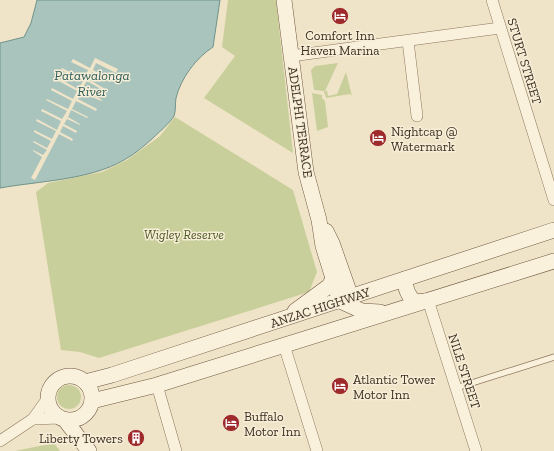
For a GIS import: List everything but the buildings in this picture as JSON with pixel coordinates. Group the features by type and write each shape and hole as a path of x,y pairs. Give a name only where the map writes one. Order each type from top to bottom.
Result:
{"street":[{"name":"ADELPHI TERRACE","path":"284,0 306,172 319,220 323,246 333,279 347,301"},
{"name":"STURT STREET","path":"492,0 554,200"},
{"path":"291,56 500,28"},
{"path":"408,41 417,116"},
{"name":"ADELPHI TERRACE","path":"319,220 332,243 347,301"},
{"name":"ANZAC HIGHWAY","path":"85,382 112,375 285,319 347,301 405,279 554,230"},
{"name":"ANZAC HIGHWAY","path":"88,412 156,384 554,261"},
{"path":"285,319 328,286 333,279"},
{"path":"405,279 411,298 415,302 425,301"},
{"path":"300,340 322,331 340,319 347,301 362,311 390,312 425,301"},
{"name":"NILE STREET","path":"425,301 456,388 476,451"},
{"path":"284,345 317,451"},
{"path":"0,441 33,419 48,398 51,387 59,379 66,376 73,376 80,378 85,382 90,387 92,394 88,412 90,451"},
{"path":"33,419 76,420 88,412 156,384 176,451"},
{"path":"48,398 51,410 63,419 90,451"}],"lane":[{"path":"456,388 554,357"}],"green space":[{"path":"228,0 276,0 293,153 204,98 235,56 222,47"},
{"path":"338,63 325,91 327,91 328,96 337,94 346,72 352,96 350,94 326,98 324,91 314,90 311,70 315,66"},
{"path":"312,93 322,95 322,98 325,101 328,127 317,131"},
{"name":"Wigley Reserve","path":"175,117 293,190 317,272 309,292 99,358 80,352 61,350 36,192 48,183 102,172 127,160 160,136"},
{"path":"69,385 78,388 81,397 78,406 69,409 60,406 57,397 60,388"},
{"path":"54,443 60,451 15,451"}],"water":[{"name":"Patawalonga River","path":"37,0 220,0 213,47 195,63 185,76 176,98 174,116 136,153 111,167 96,172 64,179 0,188 0,43 24,37 31,23"}],"pier":[{"path":"95,58 118,69 116,73 96,63 93,70 112,80 111,82 92,72 88,79 107,90 106,92 87,81 82,89 102,100 101,101 81,92 78,99 97,109 96,111 76,101 72,109 88,117 87,118 71,110 68,117 80,125 67,119 64,124 77,131 76,133 63,126 60,132 73,139 72,141 59,134 35,180 31,178 42,157 33,150 43,155 47,150 33,142 34,141 47,148 51,141 34,132 34,130 52,139 56,131 36,121 37,119 57,130 61,121 41,111 42,109 62,119 67,111 46,100 47,99 68,109 72,101 51,90 52,88 73,99 77,91 57,80 58,78 78,89 83,81 61,70 62,68 84,79 88,70 71,62 73,59 90,68"}],"place":[{"name":"Comfort Inn Haven Marina","path":"340,16"},
{"name":"Nightcap @ Watermark","path":"378,138"},
{"name":"Atlantic Tower Motor Inn","path":"340,386"},
{"name":"Buffalo Motor Inn","path":"231,423"},
{"name":"Liberty Towers","path":"136,438"}]}
